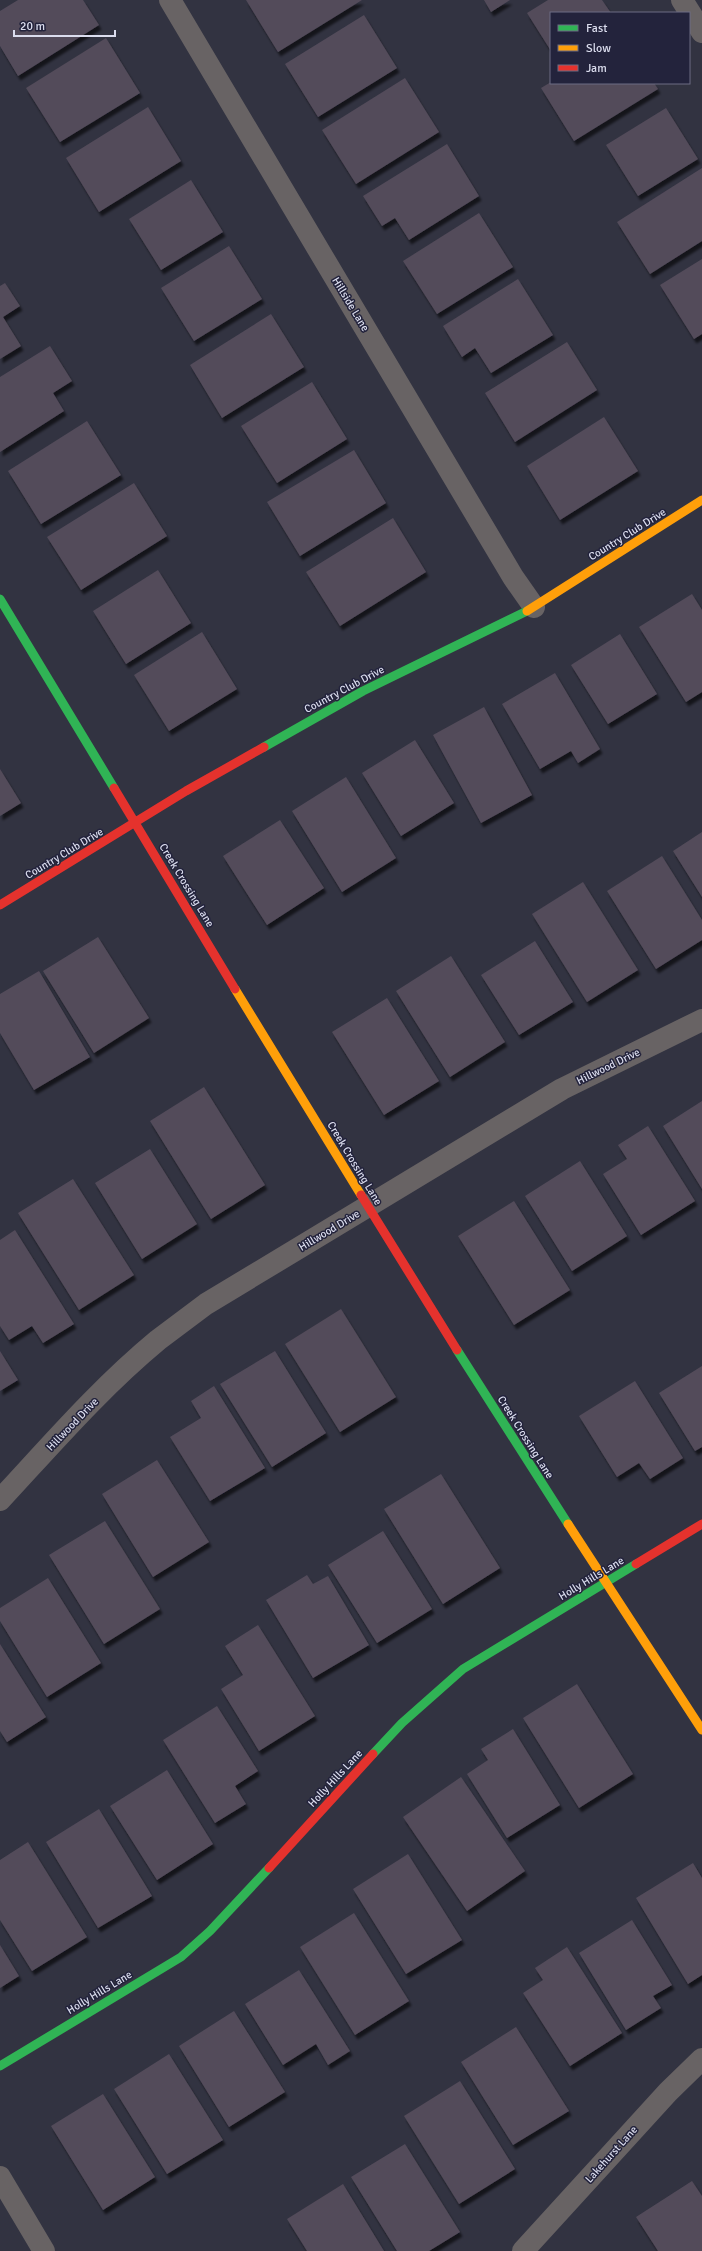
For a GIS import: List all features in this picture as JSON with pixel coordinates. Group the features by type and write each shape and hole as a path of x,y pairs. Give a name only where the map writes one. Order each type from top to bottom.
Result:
{"street":[{"name":"Hillside Lane","path":"170,0 513,577 534,607"},
{"path":"682,0 701,27"},
{"name":"Country Club Drive","path":"0,905 136,824 186,791 363,692 534,607 702,500"},
{"name":"Creek Crossing Lane","path":"0,599 368,1207 604,1584 702,1730"},
{"name":"Hillwood Drive","path":"0,1500 71,1423 158,1341 206,1304 368,1207 488,1132 562,1089 702,1020"},
{"name":"Holly Hills Lane","path":"0,2066 181,1957 210,1931 402,1723 463,1669 702,1524"},
{"name":"Lakehurst Lane","path":"523,2251 668,2092 702,2059"},
{"path":"0,2177 44,2251"}],"building":[{"path":"18,0 83,0 99,25 18,76 0,46 0,11"},
{"path":"246,0 362,0 278,52"},
{"path":"484,0 510,0 491,12"},
{"path":"548,0 602,0 610,12 550,12 550,49 527,13"},
{"path":"364,15 397,68 318,117 285,64"},
{"path":"106,38 140,93 60,142 26,88"},
{"path":"405,78 439,132 356,184 322,130"},
{"path":"550,83 550,84 655,84 658,89 574,141 541,88"},
{"path":"148,107 181,161 99,212 66,158"},
{"path":"666,108 698,159 638,196 606,145"},
{"path":"447,144 479,196 409,240 395,218 382,226 363,196"},
{"path":"702,168 702,241 650,274 617,222"},
{"path":"191,180 223,232 161,270 129,219"},
{"path":"479,213 513,267 437,314 403,261"},
{"path":"229,246 262,299 194,341 161,288"},
{"path":"702,259 702,334 694,339 660,285"},
{"path":"518,279 553,335 491,373 475,348 462,357 443,326"},
{"path":"5,283 20,306 3,317 21,346 0,359 0,286"},
{"path":"271,314 304,367 222,418 190,365"},
{"path":"567,342 597,390 515,442 485,393"},
{"path":"50,346 72,381 53,393 64,411 0,452 0,377"},
{"path":"312,382 347,439 277,483 241,426"},
{"path":"604,417 638,471 560,520 527,466"},
{"path":"87,421 121,475 41,524 8,471"},
{"path":"354,450 386,503 300,556 267,502"},
{"path":"134,483 167,536 81,590 47,537"},
{"path":"393,518 426,572 340,626 306,572"},
{"path":"158,570 191,623 126,664 93,611"},
{"path":"692,594 702,610 702,692 686,702 639,627"},
{"path":"202,632 237,689 169,731 134,675"},
{"path":"620,634 657,694 608,724 571,665"},
{"path":"555,673 600,749 578,763 571,751 540,769 502,704"},
{"path":"484,707 532,795 481,823 433,735"},
{"path":"415,740 454,803 401,836 362,773"},
{"path":"0,769 21,803 0,816"},
{"path":"346,777 396,858 342,892 292,811"},
{"path":"280,820 324,888 267,925 223,856"},
{"path":"702,832 702,897 673,851"},
{"path":"662,856 702,920 702,940 656,969 607,891"},
{"path":"583,882 638,970 587,1002 532,914"},
{"path":"98,937 149,1018 94,1053 43,971"},
{"path":"535,941 573,1002 519,1035 481,975"},
{"path":"451,956 505,1042 450,1077 396,991"},
{"path":"39,971 90,1057 34,1090 0,1033 0,994"},
{"path":"387,998 439,1081 384,1115 332,1032"},
{"path":"204,1087 265,1185 211,1219 150,1121"},
{"path":"702,1101 702,1189 663,1126"},
{"path":"648,1126 695,1201 641,1235 603,1174 627,1159 618,1145"},
{"path":"150,1149 197,1224 142,1259 95,1183"},
{"path":"580,1161 627,1236 572,1271 525,1196"},
{"path":"73,1179 134,1275 79,1310 18,1213"},
{"path":"514,1201 570,1290 514,1325 458,1236"},
{"path":"15,1230 74,1324 43,1343 32,1326 9,1340 0,1326 0,1240"},
{"path":"341,1309 396,1397 340,1432 285,1344"},
{"path":"0,1351 18,1380 0,1391"},
{"path":"275,1351 326,1433 272,1467 220,1384"},
{"path":"702,1366 702,1447 695,1451 659,1393"},
{"path":"635,1381 683,1458 650,1479 639,1463 617,1477 579,1416"},
{"path":"214,1386 265,1468 210,1501 170,1437 201,1418 191,1401"},
{"path":"157,1460 209,1542 153,1577 102,1494"},
{"path":"441,1474 500,1568 443,1604 384,1509"},
{"path":"105,1521 160,1609 104,1644 49,1555"},
{"path":"383,1531 432,1609 377,1643 328,1565"},
{"path":"307,1575 313,1584 328,1576 369,1645 313,1678 266,1600"},
{"path":"48,1578 101,1663 47,1697 0,1621 0,1608"},
{"path":"258,1625 315,1716 259,1751 221,1689 243,1675 225,1646"},
{"path":"0,1644 46,1717 7,1742 0,1731"},
{"path":"577,1684 633,1774 579,1808 523,1718"},
{"path":"217,1706 258,1771 235,1786 246,1804 215,1823 163,1740"},
{"path":"513,1729 560,1805 507,1838 467,1774 488,1760 481,1749"},
{"path":"167,1770 213,1844 157,1880 110,1806"},
{"path":"461,1777 525,1871 467,1911 403,1817"},
{"path":"99,1809 152,1896 98,1928 46,1842"},
{"path":"28,1842 87,1937 32,1971 0,1920 0,1860"},
{"path":"408,1854 462,1940 406,1974 353,1889"},
{"path":"693,1863 702,1878 702,1975 688,1984 636,1898"},
{"path":"354,1913 409,2001 355,2035 300,1947"},
{"path":"632,1920 672,1985 653,1996 661,2008 626,2030 579,1953"},
{"path":"0,1945 19,1976 0,1988"},
{"path":"567,1947 622,2033 570,2066 523,1993 543,1980 535,1968"},
{"path":"299,1970 350,2051 328,2065 316,2044 283,2065 245,2004"},
{"path":"234,2011 285,2092 229,2127 179,2046"},
{"path":"516,2027 569,2111 513,2145 461,2062"},
{"path":"169,2054 223,2140 167,2174 114,2089"},
{"path":"460,2081 515,2169 459,2204 404,2116"},
{"path":"103,2094 155,2177 103,2210 51,2126"},
{"path":"405,2144 460,2232 429,2251 397,2251 351,2177"},
{"path":"692,2181 702,2196 702,2251 658,2251 636,2217"},
{"path":"343,2184 384,2251 307,2251 287,2219"}],"traffic: fast":[{"path":"0,599 114,788"},
{"path":"264,747 363,691 527,611"},
{"path":"457,1350 568,1524"},
{"path":"373,1754 402,1723 463,1669 636,1564"},
{"path":"0,2066 181,1957 210,1931 269,1868"}],"traffic: slow":[{"path":"527,611 702,500"},
{"path":"235,989 361,1195"},
{"path":"568,1524 702,1730"}],"traffic: jam":[{"path":"0,905 186,791 264,747"},
{"path":"114,788 235,989"},
{"path":"361,1195 457,1350"},
{"path":"636,1564 702,1524"},
{"path":"269,1868 373,1754"}]}
